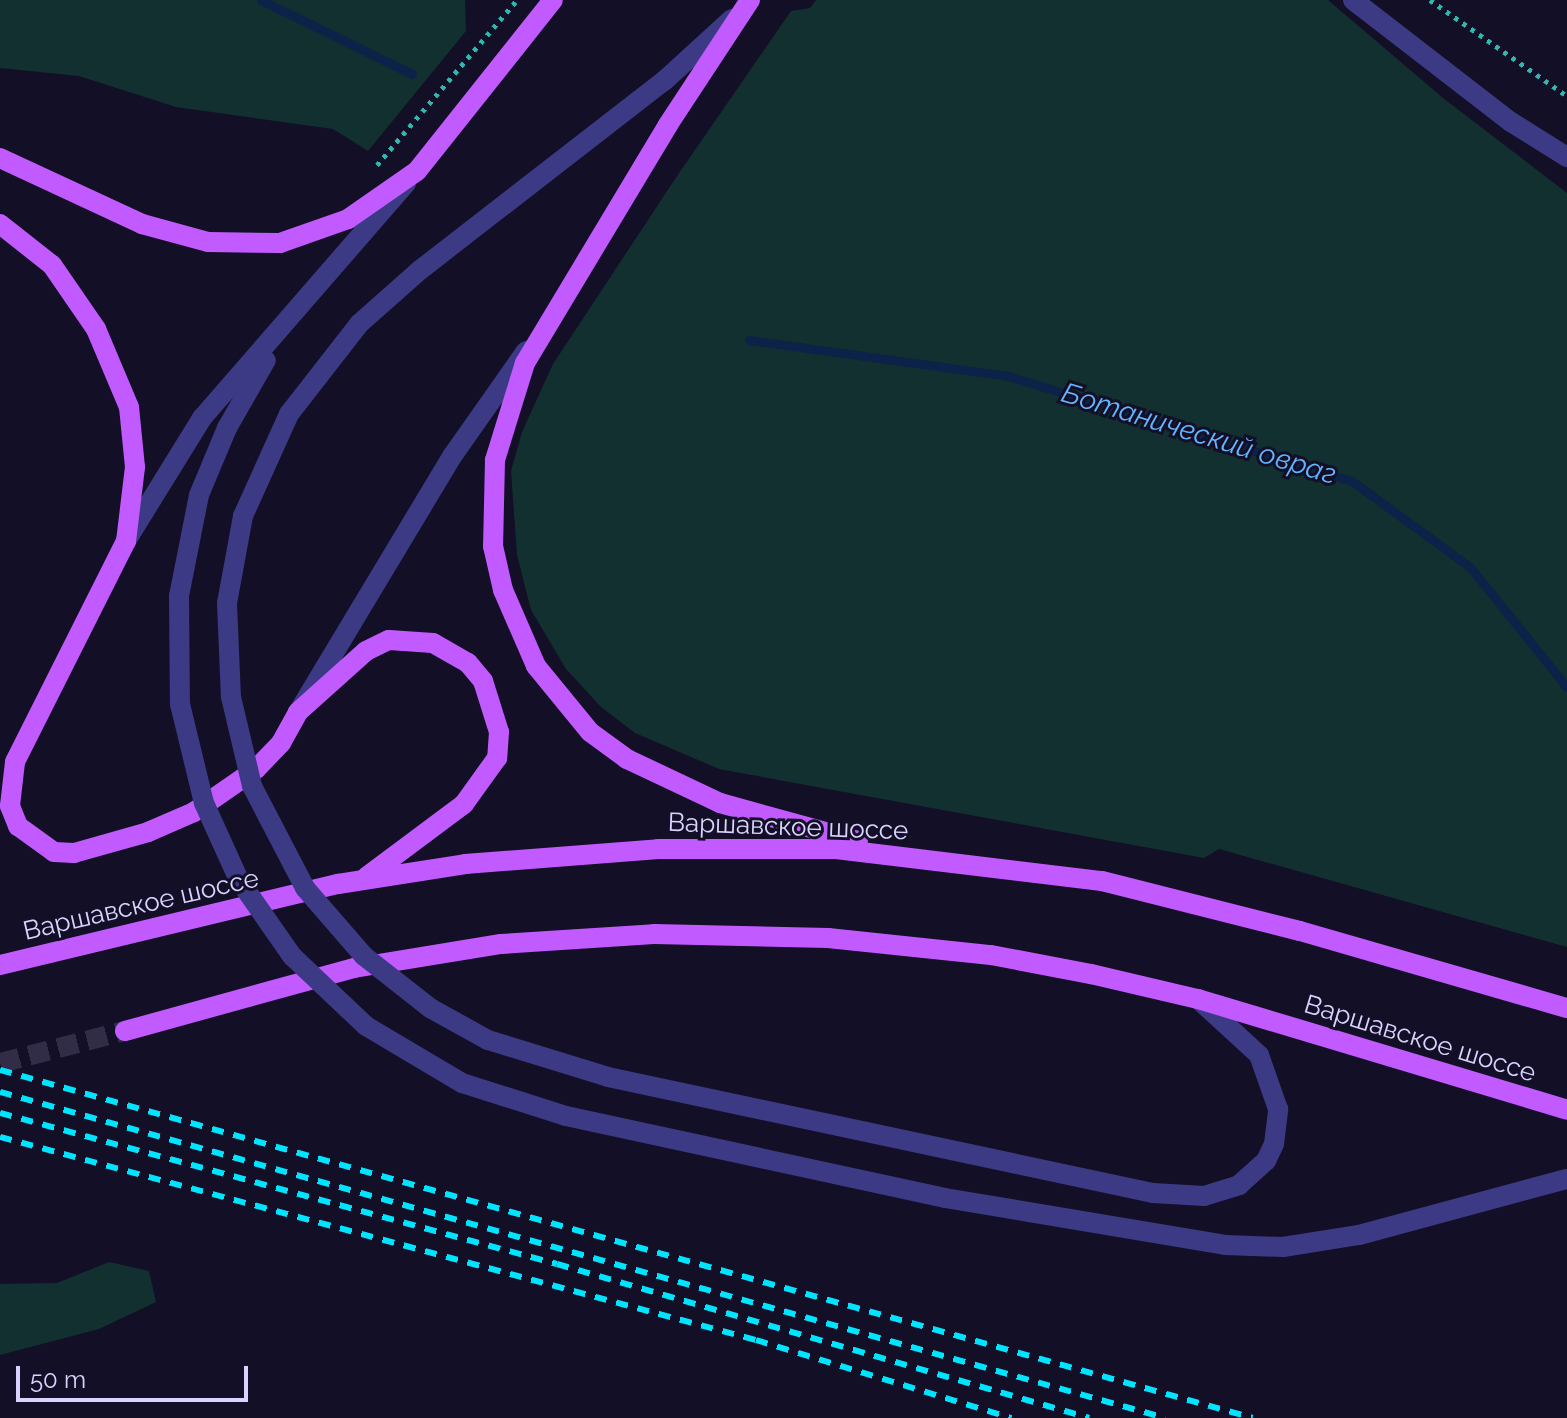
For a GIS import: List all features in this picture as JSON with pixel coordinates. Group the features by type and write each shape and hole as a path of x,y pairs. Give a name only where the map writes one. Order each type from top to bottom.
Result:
{"main road":[{"path":"0,158 142,224 208,242 280,243 348,219 417,171 553,0"},
{"path":"750,0 542,328 506,413 491,505 503,590 536,666 562,703 627,759 673,783 783,822 916,856"},
{"path":"0,224 52,265 96,329 129,407 135,467 126,541 15,762 10,806 31,840 54,852 74,853 148,832 194,812 256,769 281,743 298,712 366,651 408,638 450,650 468,663 493,704 499,732 497,758 488,777 464,804 363,879"},
{"name":"Варшавское шоссе","path":"0,965 363,879 569,853 658,849 836,849 1018,867 1194,902 1567,1008"},
{"name":"Варшавское шоссе","path":"125,1031 354,968 501,944 623,935 745,934 909,945 991,955 1198,999 1567,1110"}],"street":[{"path":"750,0 664,81 420,270 359,324 289,414 243,516 227,603 231,697 252,786 305,888 364,956 430,1008 488,1040 608,1077 1153,1193 1204,1196 1239,1185 1259,1168 1274,1144 1278,1109 1259,1055 1198,999"},
{"path":"1353,0 1511,122 1567,157"},
{"path":"126,541 202,418 417,171"},
{"path":"302,303 246,392 199,495 179,596 180,704 204,803 239,880 292,956 366,1026 462,1083 566,1116 916,1192 1225,1245 1283,1247 1359,1235 1567,1179"},
{"path":"298,712 453,455 542,328"}],"path":[{"path":"373,169 517,0"},
{"path":"1430,0 1567,96"}],"green space":[{"path":"0,0 465,0 466,31 368,151 333,129 176,107 79,76 0,68"},
{"path":"816,0 1328,0 1443,98 1567,193 1567,947 1219,849 1204,858 719,769 635,733 601,707 566,669 531,610 517,555 511,471 522,432 553,364 675,179 791,11 810,8"},
{"path":"109,1262 149,1271 156,1302 99,1329 0,1355 0,1284 57,1283"}],"waterway":[{"name":"Ботанический овраг","path":"261,0 412,74"},
{"name":"Ботанический овраг","path":"749,340 1008,376 1352,481 1470,567 1567,687"}],"tunnel":[{"path":"0,1063 125,1031"}],"railway":[{"path":"0,1070 1253,1418"},
{"path":"0,1092 1165,1418"},
{"path":"0,1113 557,1264 1089,1418"},
{"path":"0,1137 756,1340 1011,1418"}]}
